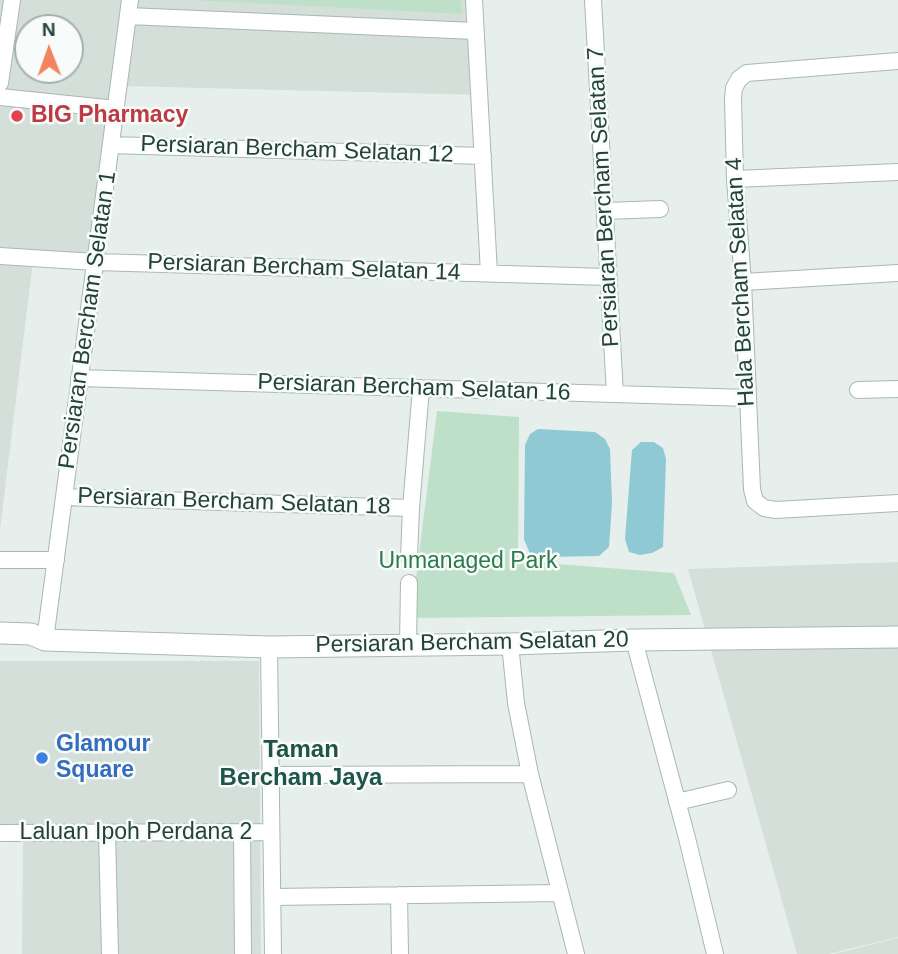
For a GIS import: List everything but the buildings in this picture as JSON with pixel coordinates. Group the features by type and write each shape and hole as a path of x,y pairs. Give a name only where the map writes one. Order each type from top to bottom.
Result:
{"street":[{"path":"0,83 12,0"},
{"path":"474,0 489,274"},
{"name":"Persiaran Bercham Selatan 7","path":"593,0 615,394"},
{"path":"129,8 475,31"},
{"name":"Persiaran Bercham Selatan 1","path":"45,640 129,8"},
{"name":"Hala Bercham Selatan 4","path":"898,61 747,73 739,79 734,88 735,179 743,282 752,489 755,500 764,508 776,510 898,503"},
{"path":"0,97 116,109"},
{"name":"Persiaran Bercham Selatan 12","path":"111,145 483,156"},
{"path":"735,179 898,172"},
{"path":"605,211 660,209"},
{"name":"Persiaran Bercham Selatan 14","path":"0,256 95,262 608,277"},
{"path":"743,282 898,273"},
{"name":"Persiaran Bercham Selatan 16","path":"79,378 748,398"},
{"name":"Persiaran Bercham Selatan 18","path":"64,497 411,508 421,388"},
{"path":"858,390 898,389"},
{"path":"409,557 411,508"},
{"path":"0,559 56,560"},
{"path":"408,645 409,583"},
{"path":"0,633 31,634 45,640"},
{"name":"Persiaran Bercham Selatan 20","path":"45,640 269,646 898,637"},
{"path":"0,646 32,647 45,640"},
{"path":"634,640 715,954"},
{"path":"510,644 516,703 530,774 576,954"},
{"path":"269,646 273,954"},
{"path":"270,775 530,774"},
{"path":"677,802 728,790"},
{"path":"242,832 243,954"},
{"name":"Laluan Ipoh Perdana 2","path":"0,833 271,832"},
{"path":"107,833 110,954"},
{"path":"273,897 559,893"},
{"path":"399,895 400,954"}],"shaded area":[{"path":"0,0 477,0 484,95 123,86 90,260 34,254 0,529"},
{"path":"898,562 898,937 828,954 797,954 688,569"},
{"path":"0,661 259,661 261,954 22,954 23,835 0,834"},
{"path":"898,938 898,954 834,954"}],"green space":[{"path":"192,0 461,0 462,14"},
{"name":"Unmanaged Park","path":"437,411 519,417 518,561 674,573 691,615 411,618"}],"water":[{"path":"538,429 595,432 605,439 610,449 612,503 609,547 599,556 547,557 530,554 524,539 525,445 530,434"},
{"path":"641,442 654,442 663,448 666,459 663,547 640,555 629,552 625,539 632,450"}],"place":[{"name":"BIG Pharmacy","path":"17,116"},
{"name":"Glamour Square","path":"42,758"}],"district":[{"name":"Taman Bercham Jaya","path":"301,764"}]}
